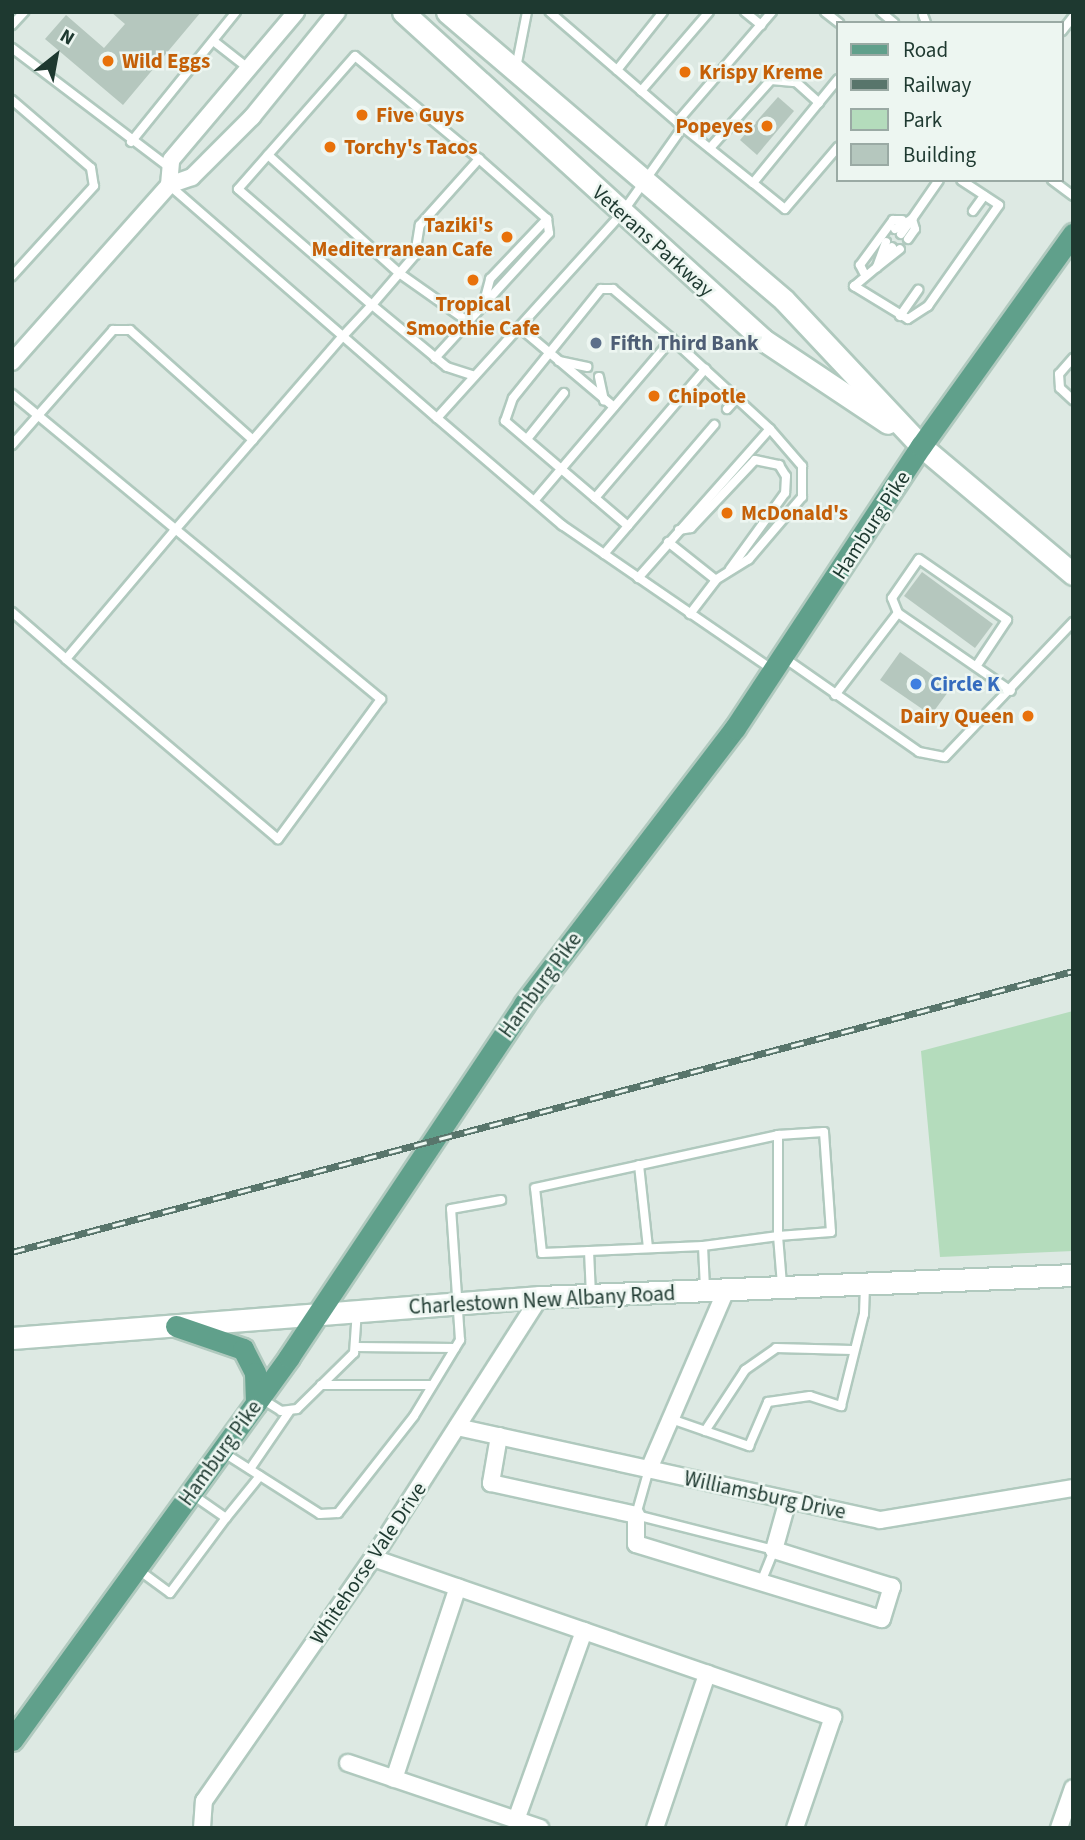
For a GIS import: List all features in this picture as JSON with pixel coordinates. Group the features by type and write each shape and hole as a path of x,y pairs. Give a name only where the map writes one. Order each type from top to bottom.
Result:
{"main road":[{"name":"Veterans Parkway","path":"403,12 762,339 921,446 1073,574"},
{"name":"Veterans Parkway","path":"447,12 784,300 921,446"},
{"name":"Hamburg Pike","path":"12,1740 258,1400 524,1004 778,664 921,446 1073,234"},
{"name":"Charlestown New Albany Road","path":"12,1338 540,1297 1073,1275"},
{"path":"176,1326 243,1349 254,1373 258,1400"}],"street":[{"path":"169,185 169,167 296,12"},
{"path":"12,362 169,185 192,177 252,117 337,12"},
{"path":"649,1469 670,1419 715,1290"},
{"name":"Whitehorse Vale Drive","path":"202,1828 204,1801 373,1558 540,1297"},
{"name":"Williamsburg Drive","path":"457,1427 880,1520 1073,1488"},
{"path":"499,1436 491,1483 636,1516 636,1544 881,1619 892,1587 774,1550 788,1500"},
{"path":"373,1558 833,1717 795,1828"},
{"path":"394,1779 458,1587"},
{"path":"516,1820 584,1631"},
{"path":"655,1828 706,1674"},
{"path":"348,1763 540,1828"},
{"path":"1062,1827 1073,1788"}],"lane":[{"path":"12,25 24,12"},
{"path":"131,142 216,43 236,12"},
{"path":"515,71 527,12"},
{"path":"550,12 680,124 785,209 836,149"},
{"path":"561,22 569,12"},
{"path":"617,70 663,12"},
{"path":"642,91 709,12"},
{"path":"745,12 761,25"},
{"path":"437,418 622,213 647,181 680,124 772,12"},
{"path":"216,43 249,69"},
{"path":"12,48 131,142 169,167"},
{"path":"435,358 549,233 547,219 355,56 238,189 435,358 474,376"},
{"path":"710,148 771,80 796,82 819,103"},
{"path":"753,183 836,82"},
{"path":"12,100 91,168 94,186 12,276"},
{"path":"268,155 399,274 467,321"},
{"path":"66,659 415,255 420,225 479,159"},
{"path":"902,220 902,234 938,182"},
{"path":"877,267 893,246 877,267 864,273 854,286 908,319 928,306 999,205 964,182"},
{"path":"1055,182 1073,196"},
{"path":"169,185 534,501 604,554 690,614 835,695 919,752 937,757 960,748 1073,622"},
{"path":"973,211 984,196"},
{"path":"864,273 860,265 893,220 912,219"},
{"path":"628,526 505,421 513,398 601,289 613,289 672,339 770,429 802,466 802,497 749,559 716,580 690,614"},
{"path":"900,316 918,290"},
{"path":"519,327 614,407"},
{"path":"12,445 113,330 130,330 253,440"},
{"path":"534,501 672,339"},
{"path":"1071,396 1060,388 1059,374 1073,359"},
{"path":"559,361 587,367"},
{"path":"595,498 705,369"},
{"path":"599,377 604,400"},
{"path":"527,439 565,393"},
{"path":"12,394 174,531 381,699 278,839 12,612"},
{"path":"727,409 736,398"},
{"path":"604,554 714,425"},
{"path":"638,578 770,429"},
{"path":"679,530 691,528 754,460 779,466 786,476 785,493 730,569"},
{"path":"668,542 716,580"},
{"path":"976,665 1007,620 919,559 892,598 898,613 1011,691"},
{"path":"835,695 898,613"},
{"path":"824,1132 831,1232 703,1246 542,1252 535,1188 778,1135 824,1132"},
{"path":"778,1135 778,1236 782,1287"},
{"path":"639,1165 648,1248"},
{"path":"221,1451 320,1514 338,1513 432,1385 455,1348 462,1304 451,1209 501,1200"},
{"path":"703,1246 715,1290"},
{"path":"589,1251 591,1295"},
{"path":"670,1419 749,1446 768,1402 810,1396 841,1406 852,1350 864,1314 865,1284"},
{"path":"250,1469 289,1412 321,1385 356,1347 356,1311"},
{"path":"356,1347 455,1348"},
{"path":"705,1431 744,1370 776,1348 852,1350"},
{"path":"321,1385 432,1385"},
{"path":"258,1400 289,1412"},
{"path":"649,1469 636,1516 774,1550 761,1582"},
{"path":"136,1568 170,1593 260,1476"},
{"path":"190,1493 226,1518"}],"green space":[{"path":"1073,1011 1073,1251 940,1257 921,1051"}],"building":[{"path":"111,12 201,12 123,105 45,39 66,15 104,48 125,24"},
{"name":"Popeyes","path":"778,97 794,111 757,155 740,140"},
{"name":"Circle K","path":"922,572 993,624 975,648 904,596"},
{"name":"Circle K","path":"900,652 951,688 931,715 880,680"}],"railway":[{"path":"12,1252 1073,971"}],"place":[{"name":"Wild Eggs","path":"108,61"},
{"name":"Krispy Kreme","path":"685,72"},
{"name":"Five Guys","path":"362,115"},
{"name":"Popeyes","path":"767,126"},
{"name":"Torchy's Tacos","path":"330,147"},
{"name":"Taziki's Mediterranean Cafe","path":"507,237"},
{"name":"Tropical Smoothie Cafe","path":"473,280"},
{"name":"Fifth Third Bank","path":"596,343"},
{"name":"Chipotle","path":"654,396"},
{"name":"McDonald's","path":"727,513"},
{"name":"Circle K","path":"916,684"},
{"name":"Dairy Queen","path":"1028,716"}]}
